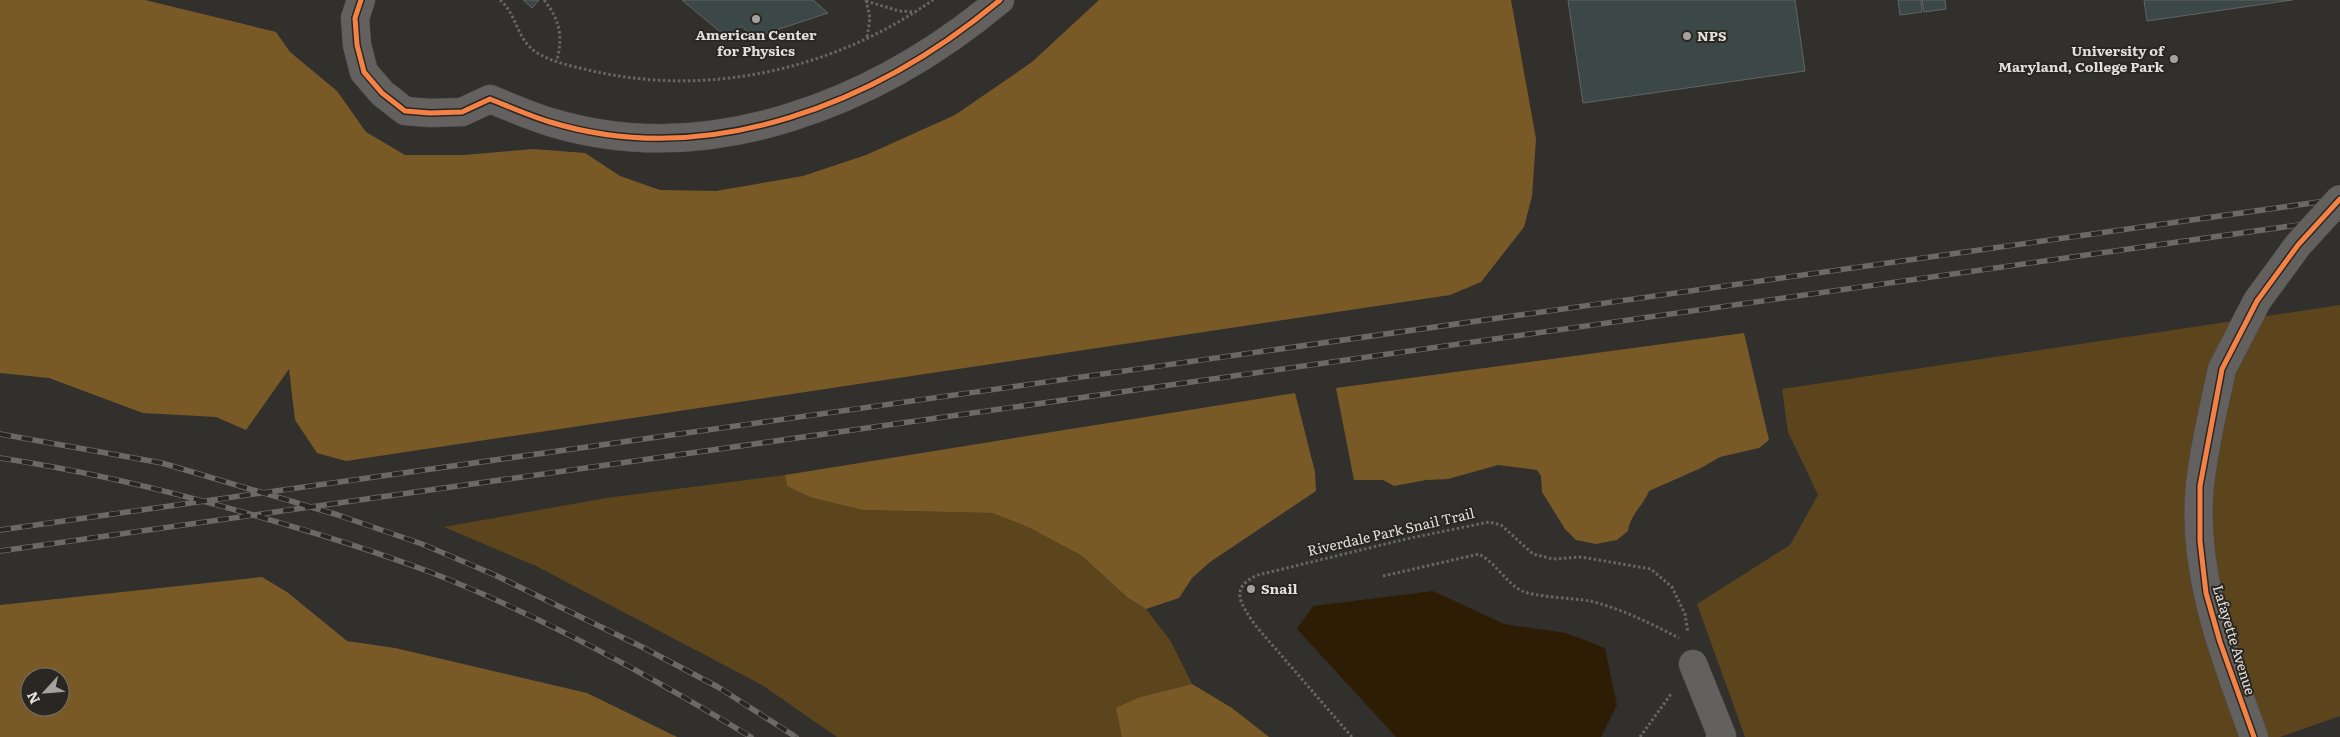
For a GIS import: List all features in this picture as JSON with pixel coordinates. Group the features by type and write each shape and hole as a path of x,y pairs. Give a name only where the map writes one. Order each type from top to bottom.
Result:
{"street":[{"path":"361,0 355,18 357,45 364,72 382,93 405,111 430,113 462,112 490,99 542,119 579,129 608,134 669,137 723,133 756,126 785,119 845,98 925,56 973,23 1000,0"},
{"name":"Lafayette Avenue","path":"2254,737 2220,642 2206,593 2200,541 2200,486 2222,368 2257,301 2298,245 2340,199"},
{"path":"1692,657 1722,736 1720,737"}],"path":[{"path":"500,0 514,20 521,38 536,53 575,67 620,77 672,81 724,79 778,70 829,56 868,38 916,12 933,0"},
{"path":"544,0 555,14 560,29 561,45 557,60"},
{"path":"866,1 870,18 868,38"},
{"path":"866,1 899,11 916,12"},
{"path":"1383,576 1479,554 1491,561 1510,583 1523,592 1591,602 1632,614 1682,639 1692,657 1640,737"}],"shaded area":[{"path":"0,0 145,0 276,32 290,52 337,91 366,132 405,155 464,155 533,149 585,153 620,176 660,190 716,191 803,176 866,155 955,115 1032,62 1099,0 1511,0 1536,139 1532,196 1524,227 1481,282 1450,295 346,461 317,453 295,420 289,369 246,430 216,417 143,413 49,378 0,373"},
{"path":"2340,305 2340,716 2280,737 1745,737 1697,604 1790,545 1818,495 1788,432 1782,389"},
{"path":"1744,333 1769,440 1759,448 1720,457 1701,468 1649,491 1631,520 1628,531 1617,540 1596,544 1576,540 1565,529 1542,492 1541,476 1537,470 1498,465 1448,479 1426,480 1394,486 1383,480 1354,480 1336,388"},
{"path":"1295,393 1315,472 1316,491 1210,562 1192,578 1179,598 1146,609 1128,598 1082,556 1028,527 992,513 863,510 810,497 787,486 785,475"},
{"path":"785,475 787,486 863,510 992,513 1028,527 1082,556 1128,598 1146,609 1170,640 1192,684 1140,697 1122,737 837,737 762,685 536,566 444,527 606,498"},
{"path":"262,577 287,592 347,641 395,648 587,693 677,737 0,737 0,605"},
{"path":"1433,591 1504,624 1566,633 1605,648 1617,705 1601,737 1396,737 1297,629 1313,606"},
{"path":"1192,684 1232,708 1269,737 1122,737 1116,708 1140,697"}],"building":[{"path":"523,0 539,0 532,8"},
{"name":"American Center for Physics","path":"682,0 813,0 828,13 755,37 741,26 730,40"},
{"name":"NPS","path":"1568,0 1795,0 1805,71 1583,103"},
{"path":"1898,0 1921,0 1922,12 1900,15"},
{"path":"1922,0 1945,0 1946,9 1924,12"},
{"path":"2144,0 2292,0 2147,21"}],"railway":[{"path":"0,530 2340,199"},
{"path":"0,551 2340,219"},
{"path":"0,434 162,463 338,515 422,544 495,575 644,648 718,687 796,737"},
{"path":"0,458 96,475 191,498 320,535 430,572 554,627 674,691 751,737"}],"cycle path":[{"path":"361,0 355,18 357,45 364,72 382,93 405,111 430,113 462,112 490,99 550,122 610,135 671,138 731,132 789,118 846,96 901,69 952,37 1000,0"},
{"path":"2254,737 2220,642 2206,593 2200,541 2200,486 2222,369 2257,301 2298,245 2340,199"}],"place":[{"name":"American Center for Physics","path":"756,19"},
{"name":"NPS","path":"1687,36"},
{"name":"University of Maryland, College Park","path":"2174,59"},
{"name":"Snail","path":"1251,589"}]}
